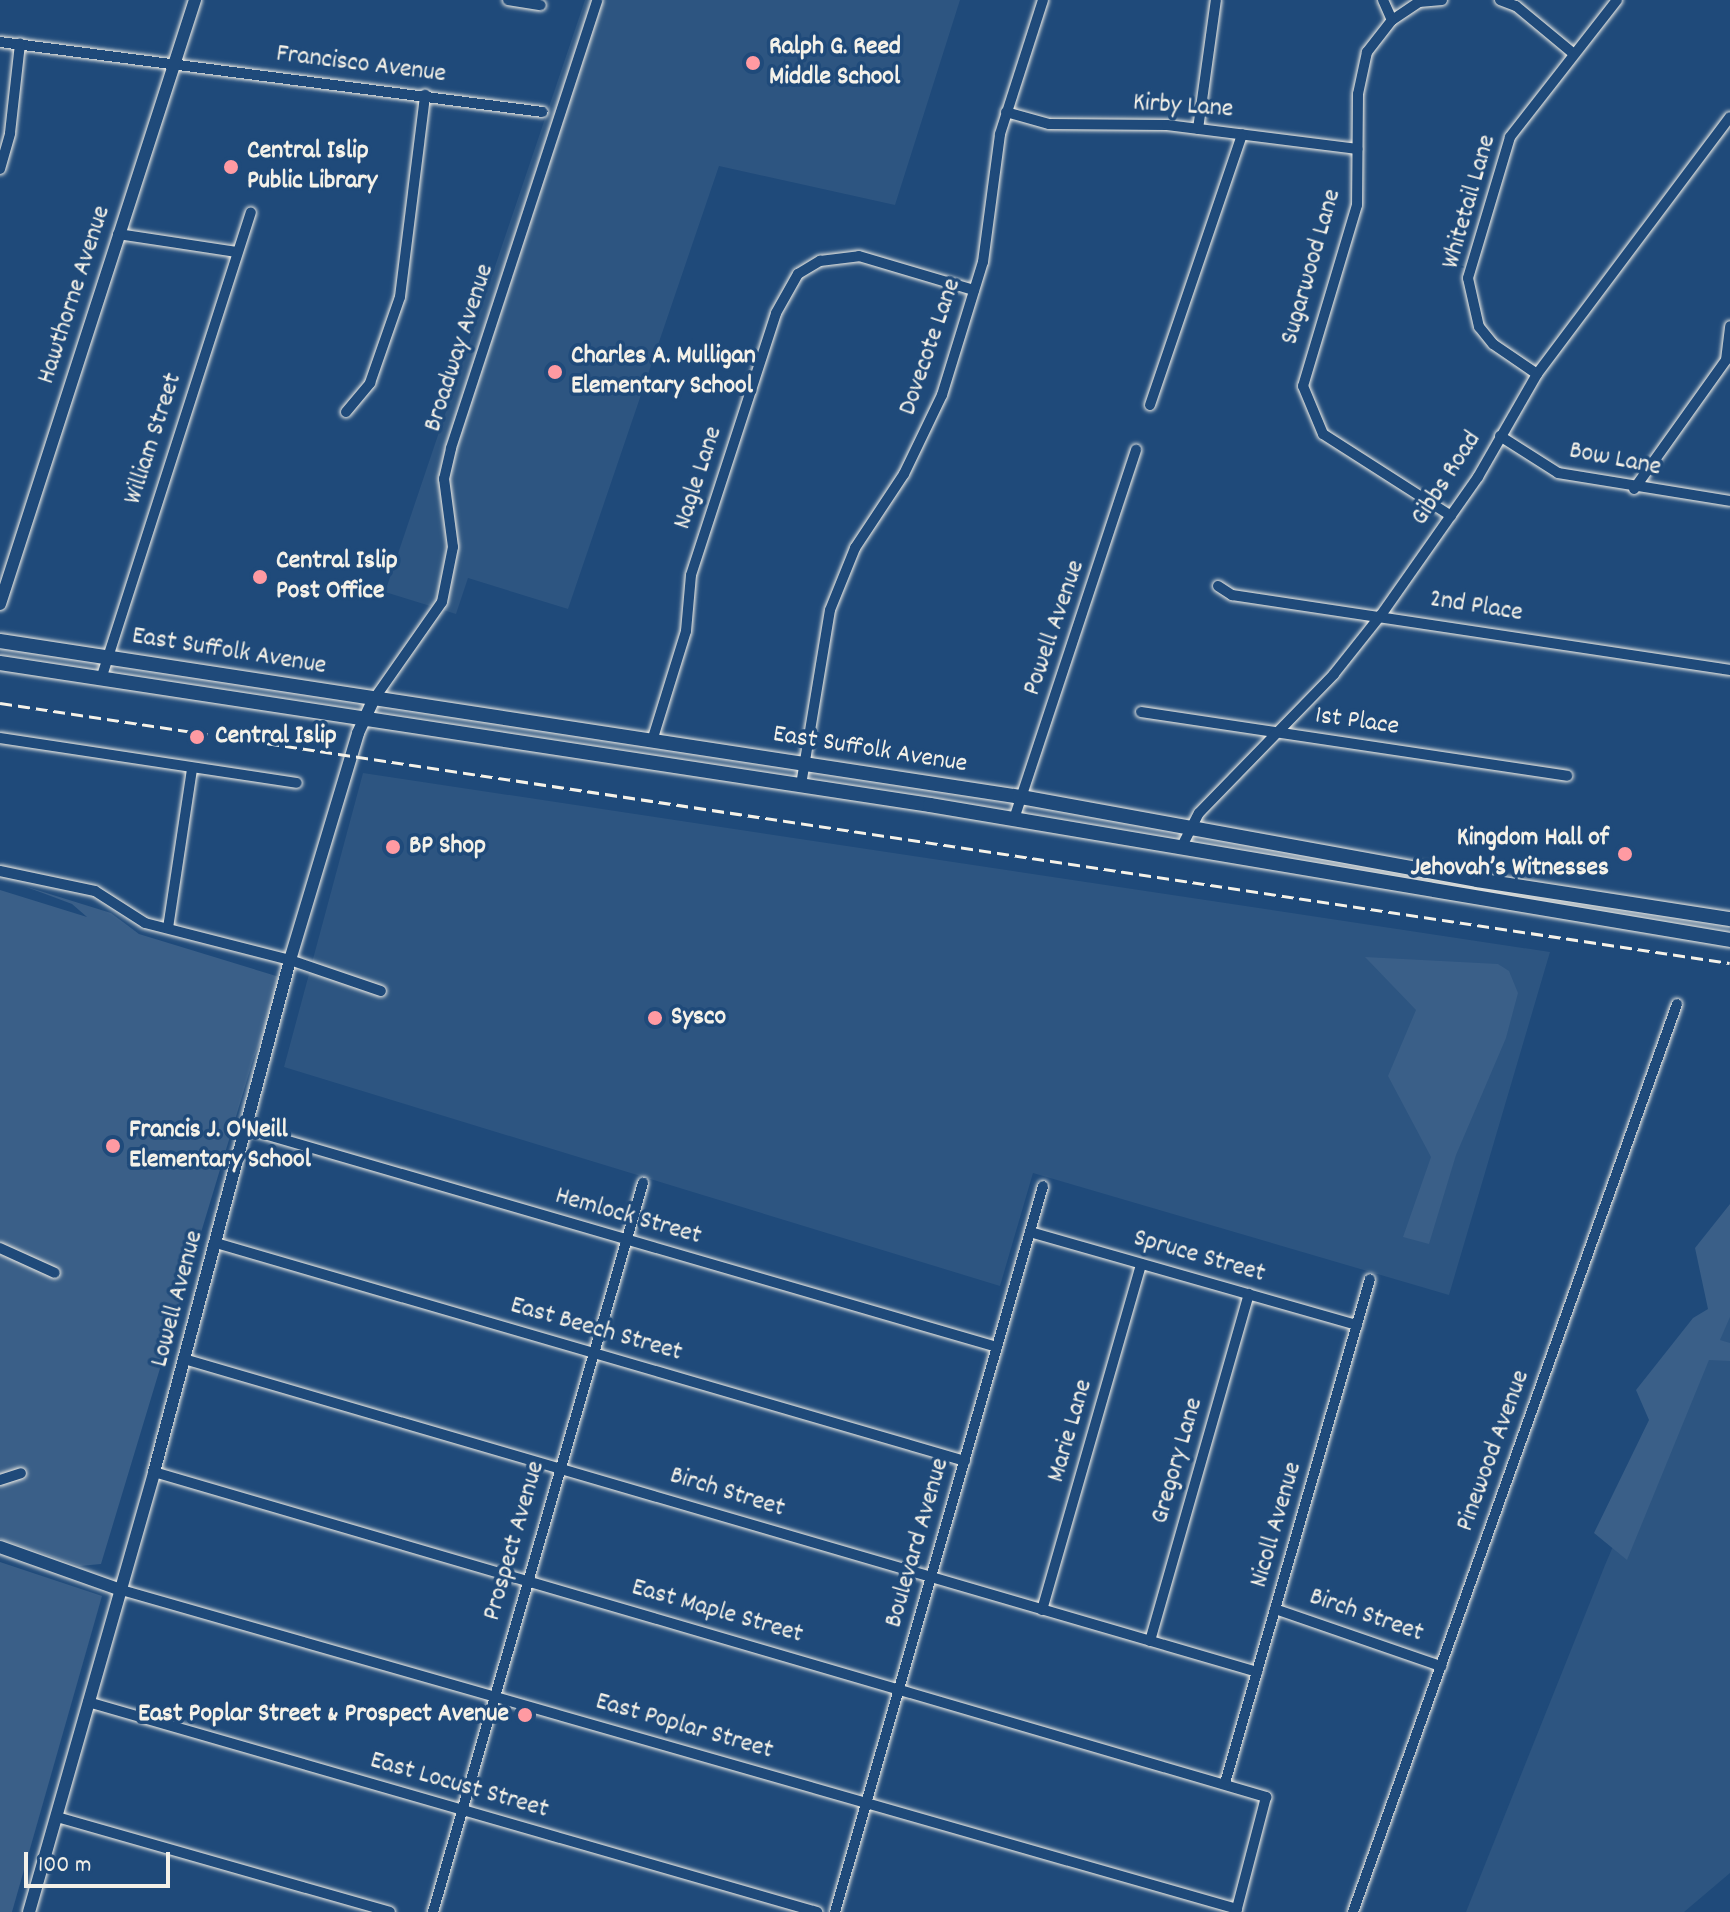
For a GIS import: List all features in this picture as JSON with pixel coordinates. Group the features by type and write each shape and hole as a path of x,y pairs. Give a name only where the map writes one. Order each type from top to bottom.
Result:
{"main road":[{"name":"East Suffolk Avenue","path":"0,641 1021,797 1490,882 1730,919"},
{"name":"East Suffolk Avenue","path":"0,663 1014,819 1730,940"}],"street":[{"name":"Hawthorne Avenue","path":"0,604 195,0"},
{"path":"508,0 541,5"},
{"name":"Broadway Avenue","path":"374,699 442,602 453,547 444,479 451,448 597,0"},
{"name":"Dovecote Lane","path":"801,785 821,651 842,575 931,418 974,290 1006,112 1043,0"},
{"path":"1198,129 1216,0"},
{"path":"1383,0 1392,20"},
{"name":"Sugarwood Lane","path":"1442,0 1419,2 1392,20 1367,52 1360,72 1357,205 1306,364 1303,386 1308,408 1323,434 1339,448 1451,516"},
{"path":"1500,0 1516,6 1574,54"},
{"name":"Whitetail Lane","path":"1537,374 1493,344 1479,327 1468,278 1510,137 1617,0"},
{"name":"Francisco Avenue","path":"0,42 543,112"},
{"path":"0,169 10,133 20,44"},
{"path":"346,412 370,383 400,297 425,95"},
{"name":"Kirby Lane","path":"1006,112 1049,124 1198,129 1357,149"},
{"name":"Gibbs Road","path":"1181,848 1189,828 1273,732 1334,674 1381,615 1451,516 1537,374 1730,117"},
{"path":"1150,405 1242,134"},
{"name":"William Street","path":"101,679 251,213"},
{"path":"118,234 237,252"},
{"name":"Nagle Lane","path":"652,741 686,631 691,575 776,313 798,274 820,261 859,256 974,290"},
{"path":"1634,489 1728,361 1730,326"},
{"name":"Bow Lane","path":"1500,436 1558,473 1634,489 1730,501"},
{"name":"Powell Avenue","path":"1014,819 1136,450"},
{"name":"2nd Place","path":"1218,586 1232,595 1381,615 1730,670"},
{"name":"Lowell Avenue","path":"29,1912 118,1589 154,1472 290,960 363,719 374,699"},
{"name":"1st Place","path":"1141,712 1567,776"},
{"path":"0,738 192,770 297,783"},
{"path":"168,928 192,770"},
{"path":"0,871 95,891 145,923 290,960 381,991"},
{"name":"Pinewood Avenue","path":"1353,1912 1677,1004"},
{"name":"Hemlock Street","path":"247,1129 997,1347"},
{"name":"Prospect Avenue","path":"433,1912 496,1696 525,1580 643,1183"},
{"name":"Boulevard Avenue","path":"835,1912 1043,1186"},
{"name":"Spruce Street","path":"1030,1232 1357,1325"},
{"name":"East Beech Street","path":"216,1243 965,1461"},
{"path":"0,1248 55,1273"},
{"name":"Marie Lane","path":"1042,1610 1141,1264"},
{"name":"Nicoll Avenue","path":"1225,1783 1370,1279"},
{"name":"Gregory Lane","path":"1150,1641 1249,1294"},
{"name":"Birch Street","path":"184,1359 1257,1672"},
{"name":"East Maple Street","path":"154,1472 1266,1797 1237,1910"},
{"path":"0,1480 21,1473"},
{"path":"0,1547 118,1589"},
{"name":"East Poplar Street","path":"118,1589 1237,1910"},
{"name":"Birch Street","path":"1275,1609 1441,1666"},
{"name":"East Locust Street","path":"88,1702 817,1912"},
{"path":"57,1817 390,1912"}],"shaded area":[{"path":"585,0 960,0 895,205 719,166 568,609 468,578 456,614 385,592"},
{"path":"363,773 1550,952 1449,1295 1033,1173 1000,1286 284,1067"},
{"name":"Francis J. O'Neill Elementary School","path":"24,886 111,913 139,934 286,979 254,1057 101,1564 80,1566 0,1539 0,890 87,917 72,904"},
{"path":"1365,957 1498,964 1509,971 1518,993 1506,1038 1456,1155 1429,1244 1403,1237 1431,1157 1388,1076 1416,1010"},
{"path":"1730,1204 1730,1317 1720,1340 1730,1343 1730,1361 1709,1360 1627,1560 1594,1533 1649,1420 1636,1390 1693,1318 1708,1309 1695,1248"},
{"path":"1730,1274 1730,1873 1684,1912 1466,1912 1605,1565"},
{"path":"0,1562 102,1596 12,1912 0,1912"}],"railway":[{"path":"0,703 1730,963"}],"place":[{"name":"Ralph G. Reed Middle School","path":"753,63"},
{"name":"Central Islip Public Library","path":"231,167"},
{"name":"Charles A. Mulligan Elementary School","path":"555,372"},
{"name":"Central Islip Post Office","path":"260,577"},
{"name":"Central Islip","path":"197,737"},
{"name":"BP Shop","path":"393,847"},
{"name":"Kingdom Hall of Jehovah’s Witnesses","path":"1625,854"},
{"name":"Sysco","path":"655,1018"},
{"name":"Francis J. O'Neill Elementary School","path":"113,1146"},
{"name":"East Poplar Street & Prospect Avenue","path":"525,1715"}]}
